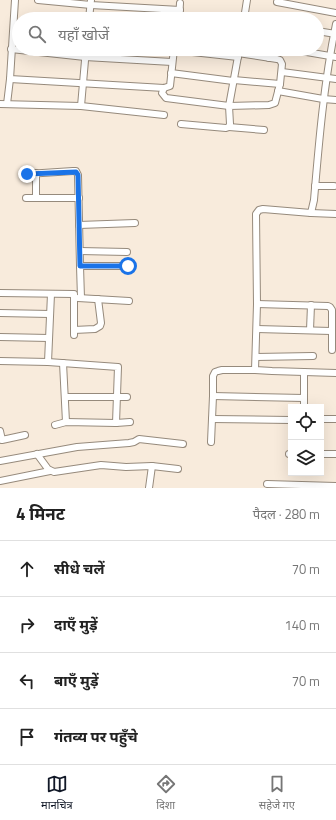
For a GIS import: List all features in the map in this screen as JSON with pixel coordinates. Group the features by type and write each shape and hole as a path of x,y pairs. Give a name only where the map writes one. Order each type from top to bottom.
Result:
{"street":[{"path":"15,0 15,12"},
{"path":"38,0 91,2 180,10 180,3"},
{"path":"245,12 247,0"},
{"path":"90,12 91,2"},
{"path":"277,2 336,12"},
{"path":"312,214 323,100 326,78 333,56 336,24"},
{"path":"324,32 335,34"},
{"path":"7,104 12,49"},
{"path":"76,56 172,62"},
{"path":"10,79 164,88 170,86 173,56"},
{"path":"229,126 229,106 237,56"},
{"path":"164,88 162,93 166,98 229,106 269,106 276,102 282,72 282,64 276,59 257,56"},
{"path":"81,106 85,57"},
{"path":"282,72 336,79"},
{"path":"171,74 280,84"},
{"path":"278,91 323,100 336,100"},
{"path":"0,104 81,106 164,115"},
{"path":"181,124 224,128 229,126 264,130"},
{"path":"27,174 76,172 78,175 81,298"},
{"path":"36,173 36,198"},
{"path":"315,186 334,186"},
{"path":"26,198 79,198"},
{"path":"255,370 257,329 256,214 259,210 263,209 312,214 336,214"},
{"path":"79,224 135,223"},
{"path":"80,251 127,252"},
{"path":"80,266 128,266"},
{"path":"0,293 74,294 74,332 96,329 100,326 101,323 98,299"},
{"path":"48,362 51,294"},
{"path":"74,298 129,301"},
{"path":"257,304 330,307 332,310 332,350"},
{"path":"310,305 310,330"},
{"path":"0,313 50,314"},
{"path":"257,329 331,330"},
{"path":"0,337 49,338"},
{"path":"256,357 312,356"},
{"path":"0,361 48,362 118,367 116,423"},
{"path":"63,363 66,422"},
{"path":"211,442 213,376 218,370 336,373"},
{"path":"304,372 304,404"},
{"path":"213,396 304,398"},
{"path":"65,397 127,397"},
{"path":"212,419 288,420"},
{"path":"324,419 336,419"},
{"path":"55,425 66,422 130,422"},
{"path":"0,431 1,440 25,435"},
{"path":"0,461 76,447 129,443 139,439 183,444"},
{"path":"37,454 46,468 50,471"},
{"path":"324,454 336,454"},
{"path":"0,481 50,471 58,472 101,466 152,466 178,468"},
{"path":"149,488 152,466"},
{"path":"267,484 336,486"}],"route":[{"path":"27,174 76,172 78,175 80,266 128,266"}]}
